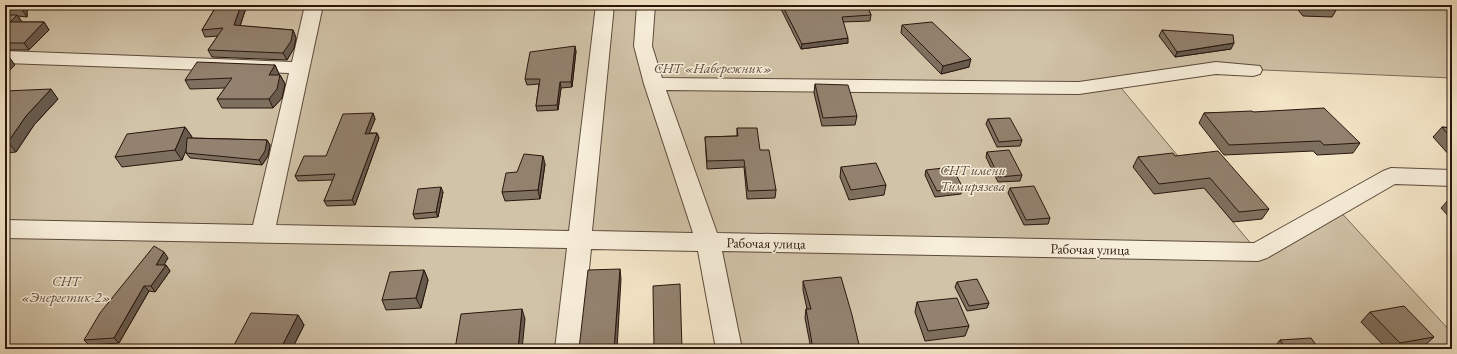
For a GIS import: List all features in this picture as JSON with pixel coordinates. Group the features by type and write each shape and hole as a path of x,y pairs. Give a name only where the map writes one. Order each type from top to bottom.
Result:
{"street":[{"path":"263,233 314,5"},
{"path":"568,349 605,5"},
{"path":"646,5 643,46 654,84 708,242 730,349"},
{"path":"5,57 299,68"},
{"path":"654,84 1079,88 1216,68 1253,70"},
{"name":"Рабочая улица","path":"5,229 1258,252 1391,176 1452,178"}],"green space":[{"path":"5,5 1452,5 1452,78 1216,68 1117,83 1258,252 1336,207 1452,333 1452,349 729,349 708,242 580,239 568,349 5,349"}],"building":[{"path":"5,5 20,5 20,7 5,7"},
{"path":"217,5 241,5 234,25 293,30 291,41 283,53 208,50 223,28 202,30"},
{"path":"782,5 867,5 871,15 842,17 848,38 802,44"},
{"path":"1307,5 1336,5 1338,7 1309,6"},
{"path":"5,15 17,15 10,22 44,22 24,43 5,43"},
{"path":"932,22 971,59 943,66 902,25"},
{"path":"1162,30 1233,35 1234,43 1177,52"},
{"path":"575,46 571,82 560,82 557,105 536,106 540,79 525,79 530,52"},
{"path":"5,57 10,58 5,62"},
{"path":"197,62 275,65 269,75 280,75 277,89 269,99 217,99 232,78 185,80"},
{"path":"815,84 848,85 857,116 823,118"},
{"path":"51,89 26,116 8,142 5,142 5,91"},
{"path":"1324,108 1360,143 1324,145 1320,141 1229,145 1204,113 1253,112"},
{"path":"373,113 365,134 377,133 352,200 324,201 335,174 295,176 304,156 326,156 343,114"},
{"path":"1010,118 1022,140 999,142 988,119"},
{"path":"185,127 175,150 115,157 127,134"},
{"path":"1442,127 1452,128 1452,139"},
{"path":"737,128 757,128 760,150 769,150 776,190 748,191 744,160 707,161 705,137 738,136"},
{"path":"187,138 267,140 265,151 259,160 186,153"},
{"path":"1009,150 1022,175 999,177 987,152"},
{"path":"1218,151 1269,209 1239,212 1210,178 1159,184 1138,157 1173,153 1175,156"},
{"path":"524,154 543,156 538,190 502,192 506,173 517,172"},
{"path":"876,163 886,185 851,190 841,167"},
{"path":"952,167 963,188 937,191 926,170"},
{"path":"1034,186 1050,218 1026,220 1010,188"},
{"path":"441,187 436,212 413,214 418,189"},
{"path":"154,246 164,252 156,265 166,265 151,286 144,286 114,338 84,340 100,313"},
{"path":"620,269 614,349 579,349 588,270"},
{"path":"424,270 416,298 382,300 390,272"},
{"path":"841,277 860,349 813,349 806,309 811,309 803,281"},
{"path":"977,279 989,303 969,306 957,282"},
{"path":"680,284 682,349 654,349 653,286"},
{"path":"957,298 969,326 928,331 917,302"},
{"path":"1404,306 1434,337 1400,343 1370,312"},
{"path":"522,309 518,349 455,349 461,314"},
{"path":"251,313 298,315 281,348 233,347"},
{"path":"1311,338 1319,349 1286,349 1280,340"}],"park label":[{"name":"СНТ «Набережник»","path":"713,68"},
{"name":"СНТ имени Тимирязева","path":"973,178"},
{"name":"СНТ «Энергетик-2»","path":"66,290"}]}
